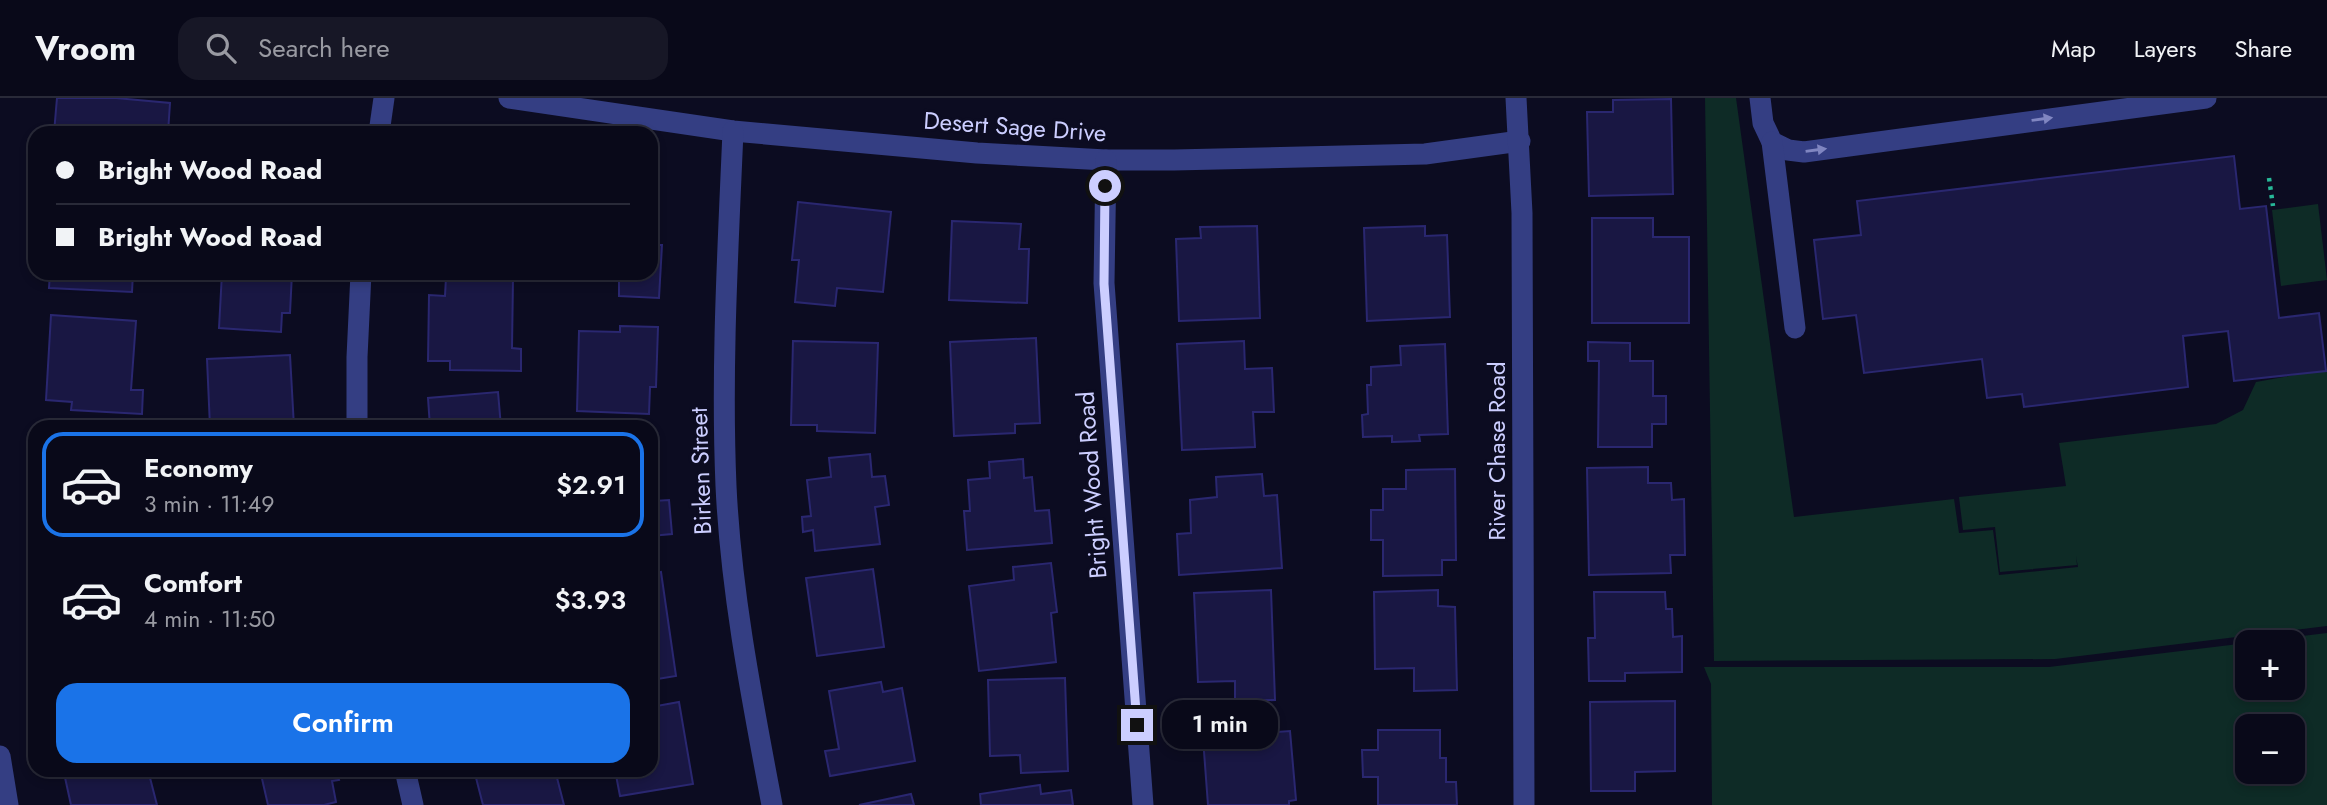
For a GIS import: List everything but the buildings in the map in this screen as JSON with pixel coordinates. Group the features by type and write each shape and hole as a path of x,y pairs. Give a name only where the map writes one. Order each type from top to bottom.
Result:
{"street":[{"path":"380,126 384,98"},
{"name":"Desert Sage Drive","path":"509,98 733,131 977,153 1106,160 1425,154 1520,141"},
{"name":"River Chase Road","path":"1516,98 1522,213 1524,805"},
{"path":"1760,98 1763,123 1772,142 1795,328"},
{"path":"1772,142 1788,150 1804,152 2206,98"},
{"name":"Birken Street","path":"733,131 724,347 726,488 740,628 772,805"},
{"name":"Bright Wood Road","path":"1106,160 1104,284 1143,805"},
{"path":"357,420 361,280"},
{"path":"0,756 8,805"},
{"path":"407,777 413,805"}],"path":[{"path":"2269,178 2273,206"}],"green space":[{"path":"1705,98 1736,98 1794,517 1954,499 1959,533 1993,530 1999,575 2078,567 2076,556 2077,565 2000,572 1995,527 1963,530 1959,497 2066,486 2059,443 2216,424 2243,410 2256,382 2327,369 2327,626 2294,630 2235,630 2235,637 2055,659 1714,661"},
{"path":"2318,204 2327,280 2281,286 2272,210"},
{"path":"2327,633 2327,805 1712,805 1711,684 1704,667 2049,667 2235,644 2235,700 2305,700 2305,636"}],"route":[{"path":"1105,186 1104,284 1108,354 1137,725"}]}
